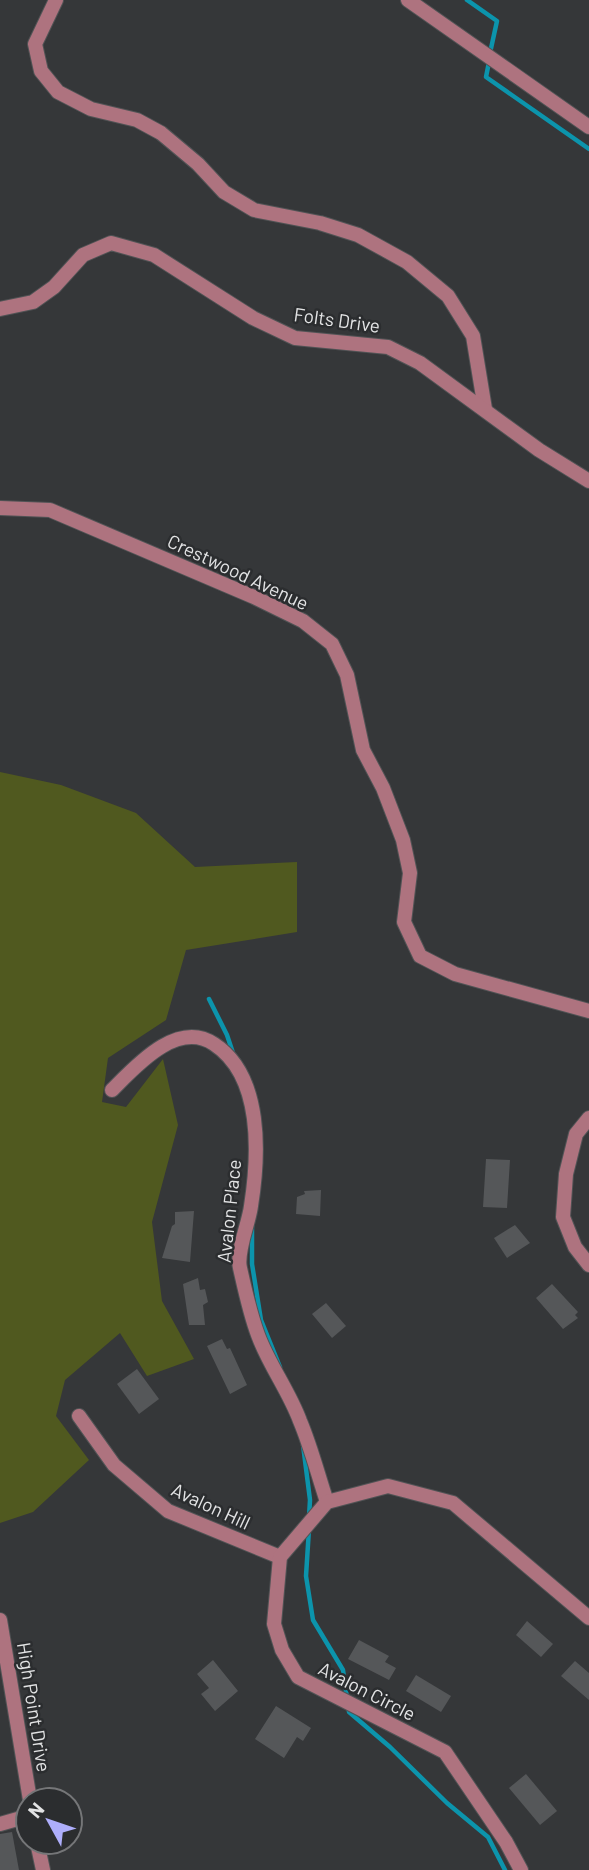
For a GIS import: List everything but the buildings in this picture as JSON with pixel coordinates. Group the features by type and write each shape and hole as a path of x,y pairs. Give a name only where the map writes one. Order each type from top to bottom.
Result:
{"street":[{"path":"56,0 35,44 41,71 58,92 91,109 137,120 162,133 198,164 224,192 254,210 320,223 358,235 407,262 448,296 473,336 485,409"},
{"path":"408,0 589,127"},
{"name":"Folts Drive","path":"0,309 33,302 54,287 83,255 111,243 154,254 253,318 295,338 388,347 420,363 539,450 589,481"},
{"name":"Crestwood Avenue","path":"0,508 50,510 254,597 303,621 332,644 347,675 363,750 383,788 404,840 410,873 404,922 420,956 455,974 589,1011"},
{"name":"Avalon Place","path":"112,1090 149,1053 173,1041 190,1037 208,1039 225,1051 241,1073 256,1126 251,1205 239,1264 257,1335 300,1419 327,1502"},
{"path":"589,1118 576,1134 566,1174 563,1217 575,1247 589,1265"},
{"name":"Avalon Hill","path":"79,1416 114,1465 168,1511 280,1558"},
{"path":"280,1558 327,1502 388,1486 453,1503 589,1618"},
{"name":"Avalon Circle","path":"280,1558 274,1623 282,1650 298,1677 445,1752 506,1842 521,1870"},
{"name":"High Point Drive","path":"0,1620 28,1786"}],"green space":[{"path":"0,772 61,785 136,813 195,867 297,862 297,932 186,950 166,1020 108,1058 102,1102 126,1107 163,1059 178,1125 152,1222 162,1301 194,1359 147,1376 120,1333 65,1380 56,1416 89,1460 33,1512 0,1523"}],"waterway":[{"path":"467,0 497,21 490,53"},
{"path":"489,62 486,77 589,149"},
{"path":"209,999 234,1056"},
{"path":"252,1226 252,1264 261,1320 280,1367"},
{"path":"303,1445 310,1500 309,1517"},
{"path":"309,1529 306,1576 313,1620 343,1670 349,1712 390,1747 447,1803 488,1837 505,1870"}]}
